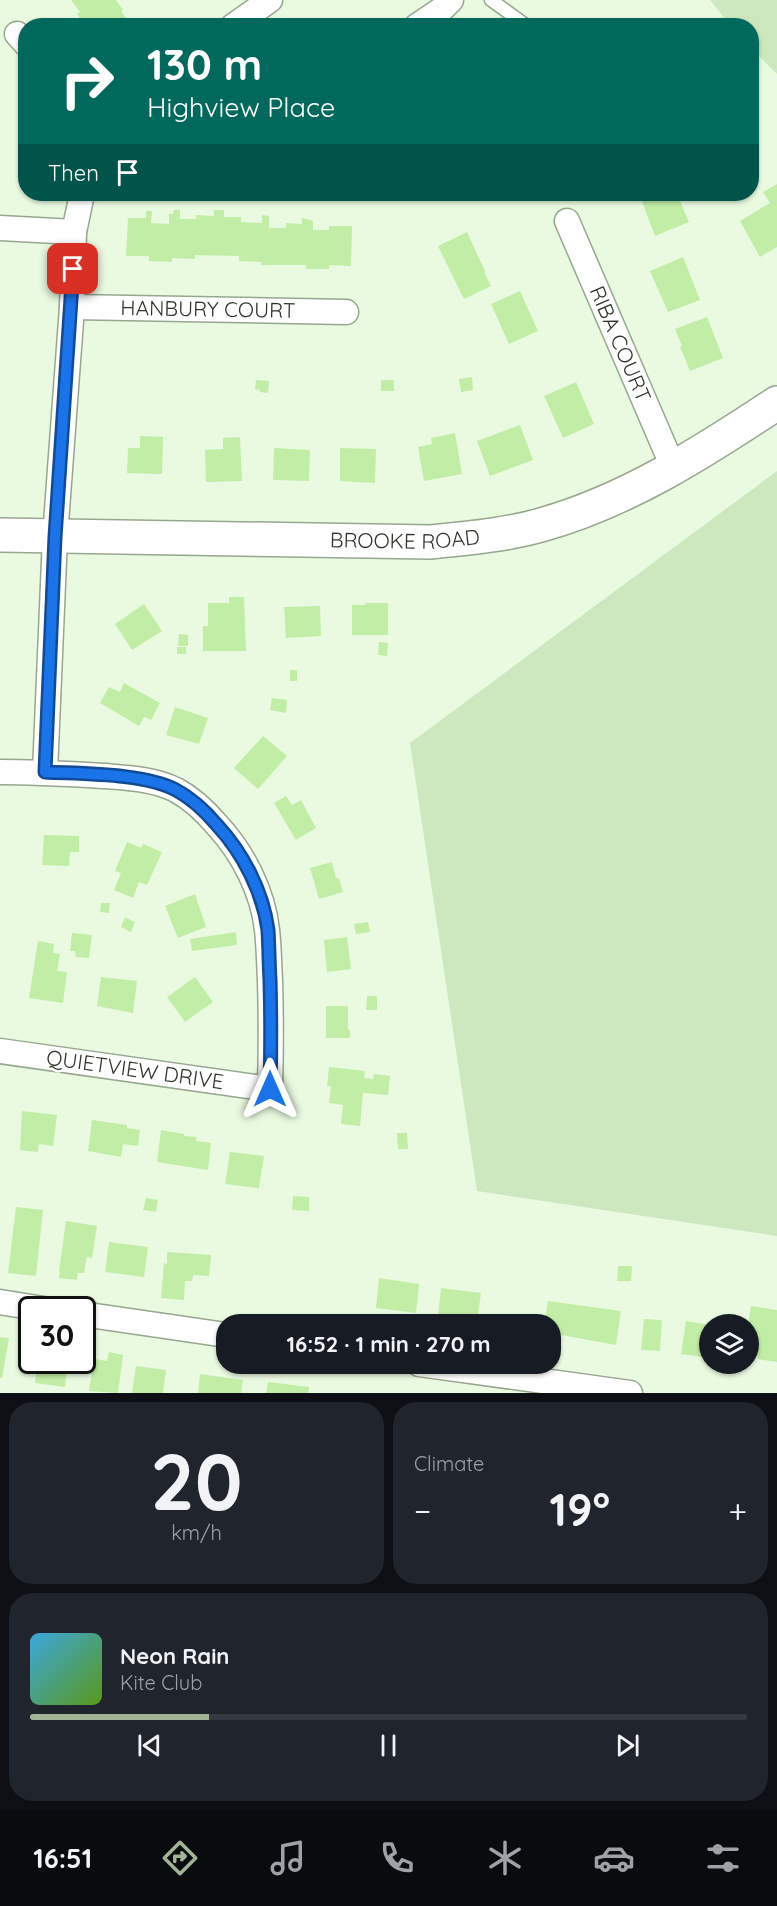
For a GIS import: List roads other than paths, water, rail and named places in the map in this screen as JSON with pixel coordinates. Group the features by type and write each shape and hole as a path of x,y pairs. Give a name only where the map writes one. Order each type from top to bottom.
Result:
{"street":[{"path":"251,18 270,0"},
{"path":"429,18 450,0"},
{"path":"0,772 45,772 55,537 72,307 74,232 81,201"},
{"name":"RIBA COURT","path":"567,221 673,467"},
{"path":"0,228 74,232"},
{"name":"HANBURY COURT","path":"72,307 346,312"},
{"name":"BROOKE ROAD","path":"0,535 431,542 478,537 538,526 614,499 673,467 777,403"},
{"name":"QUIETVIEW DRIVE","path":"0,1051 270,1089 271,1017 267,929 253,879 243,859 226,835 198,806 176,790 166,786 137,779 45,772"},
{"path":"0,1302 18,1305"},
{"path":"96,1316 216,1334"},
{"path":"492,1374 630,1393"}],"lane":[{"path":"491,0 516,18"}]}
